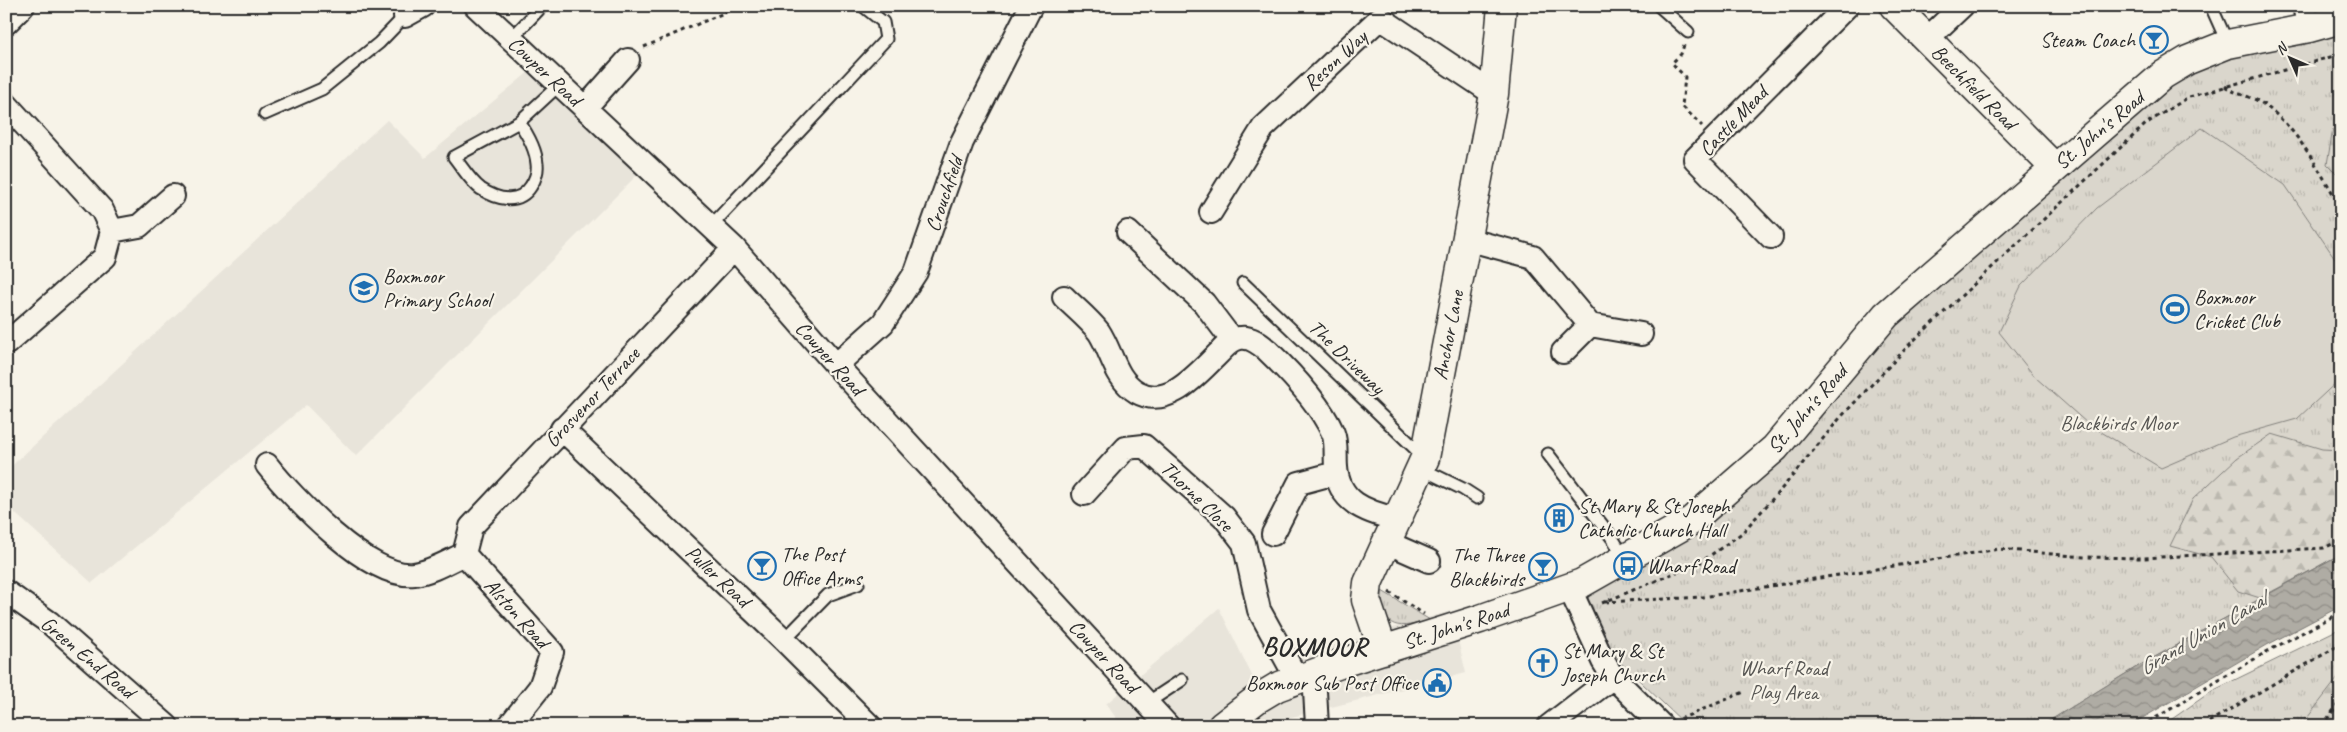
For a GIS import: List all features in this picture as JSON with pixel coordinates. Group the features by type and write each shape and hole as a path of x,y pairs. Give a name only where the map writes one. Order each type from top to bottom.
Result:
{"street":[{"path":"6,23 23,6"},
{"name":"Cowper Road","path":"476,6 734,248 836,365 1168,726"},
{"name":"Crouchfield","path":"836,365 882,323 916,272 962,142 1031,6"},
{"name":"Anchor Lane","path":"1384,650 1366,600 1368,583 1423,463 1494,94 1502,6"},
{"name":"Castle Mead","path":"1771,237 1695,159 1847,6"},
{"name":"Beechfield Road","path":"1894,6 2054,167"},
{"path":"1927,39 1962,6"},
{"name":"St. John's Road","path":"1222,726 1257,699 1277,687 1569,588 1625,560 1691,522 1776,448 1886,316 2054,167 2163,75 2188,60 2306,17 2341,19"},
{"name":"Reson Way","path":"1211,212 1263,128 1380,18 1494,94"},
{"path":"585,108 628,60"},
{"path":"6,104 102,210 112,230 105,257 7,343"},
{"path":"112,230 139,226 173,196"},
{"path":"1128,232 1204,303 1232,340"},
{"path":"1466,239 1533,257 1590,325 1641,334"},
{"name":"Grosvenor Terrace","path":"464,554 471,527 734,248"},
{"path":"1064,297 1098,332 1116,368 1125,381 1136,391 1149,397 1161,397 1172,394 1194,377 1232,340 1242,337 1254,340 1267,350 1316,404 1334,435 1336,473 1345,495 1430,561"},
{"path":"1563,352 1590,325"},
{"name":"Puller Road","path":"562,429 784,640 870,726"},
{"name":"Thorne Close","path":"1084,494 1126,448 1144,446 1224,517 1244,543 1259,610 1306,676"},
{"path":"267,465 288,492 311,514 344,542 381,566 400,573 414,574 464,554"},
{"path":"1272,534 1299,483 1336,473"},
{"name":"Alston Road","path":"464,554 552,652 540,687 509,726"},
{"path":"1569,588 1603,661 1613,677 1669,724"},
{"name":"Green End Road","path":"6,592 50,623 167,726"},
{"path":"1306,676 1317,726"},
{"path":"1549,726 1613,677"}],"lane":[{"path":"511,39 542,6"},
{"path":"711,226 886,39 883,22 863,6"},
{"path":"1659,6 1688,32"},
{"path":"2211,6 2228,44"},
{"path":"266,114 322,90 414,11"},
{"path":"519,122 534,150 538,166 535,180 526,193 514,200 497,198 480,188 454,157 519,122 559,85"},
{"name":"The Driveway","path":"1243,283 1423,463 1477,498"},
{"path":"1548,454 1613,539 1625,560"},
{"path":"784,640 828,595 858,584"},
{"path":"1147,703 1182,680"}],"path":[{"path":"628,60 635,51 740,6"},
{"path":"766,6 776,12 780,6"},
{"path":"1688,32 1681,54 1672,63 1685,77 1682,106 1716,138"},
{"path":"2341,54 2189,97 2147,122 2128,142 1912,342 1840,418 1742,533 1701,562 1602,602 1703,597 1999,549 2084,557 2144,558 2324,548 2341,540"},
{"path":"2224,86 2233,92 2262,103 2283,120 2304,148 2341,207"},
{"path":"2341,232 2336,233 2341,245"},
{"path":"1368,583 1388,592 1451,628"},
{"path":"2142,726 2268,651 2341,612"},
{"path":"2202,726 2341,644"},
{"path":"1669,724 1744,692"},
{"path":"2322,726 2341,700"}],"shaded area":[{"name":"Boxmoor Primary School","path":"530,71 640,172 356,456 306,405 92,583 6,505 6,471 387,120 425,158"},
{"path":"1219,608 1259,690 1308,653 1451,611 1466,673 1292,717 1281,726 1122,726 1106,704"}],"green space":[{"name":"Blackbirds Moor","path":"2341,28 2341,554 2135,668 2041,726 1687,726 1621,663 1600,633 1587,601 1590,594 2061,177 2164,91 2197,68"},
{"name":"Boxmoor Cricket Club","path":"2202,128 2285,185 2341,267 2341,378 2297,419 2233,437 2161,468 2088,424 2035,377 1999,332 2021,286 2097,208"},
{"path":"2333,129 2341,132 2341,178 2327,164"},
{"path":"2272,434 2322,449 2341,450 2341,554 2260,598 2238,591 2211,557 2170,546 2193,499 2237,458"},
{"path":"1382,591 1430,620 1401,626 1389,621 1385,614"},
{"path":"2341,628 2341,726 2162,726 2212,691"},
{"path":"2341,674 2341,721 2337,726 2301,726"}],"water":[{"name":"Grand Union Canal","path":"2341,554 2341,606 2267,645 2129,726 2041,726 2135,668"}],"place":[{"name":"Steam Coach","path":"2154,40"},
{"name":"Boxmoor Primary School","path":"364,288"},
{"name":"Boxmoor Cricket Club","path":"2175,309"},
{"name":"St Mary & St Joseph Catholic Church Hall","path":"1559,518"},
{"name":"The Post Office Arms","path":"762,566"},
{"name":"Wharf Road","path":"1628,566"},
{"name":"The Three Blackbirds","path":"1543,567"},
{"name":"St Mary & St Joseph Church","path":"1543,663"},
{"name":"Boxmoor Sub Post Office","path":"1437,683"}],"district":[{"name":"BOXMOOR","path":"1315,646"}],"park label":[{"name":"Wharf Road Play Area","path":"1784,680"}]}
